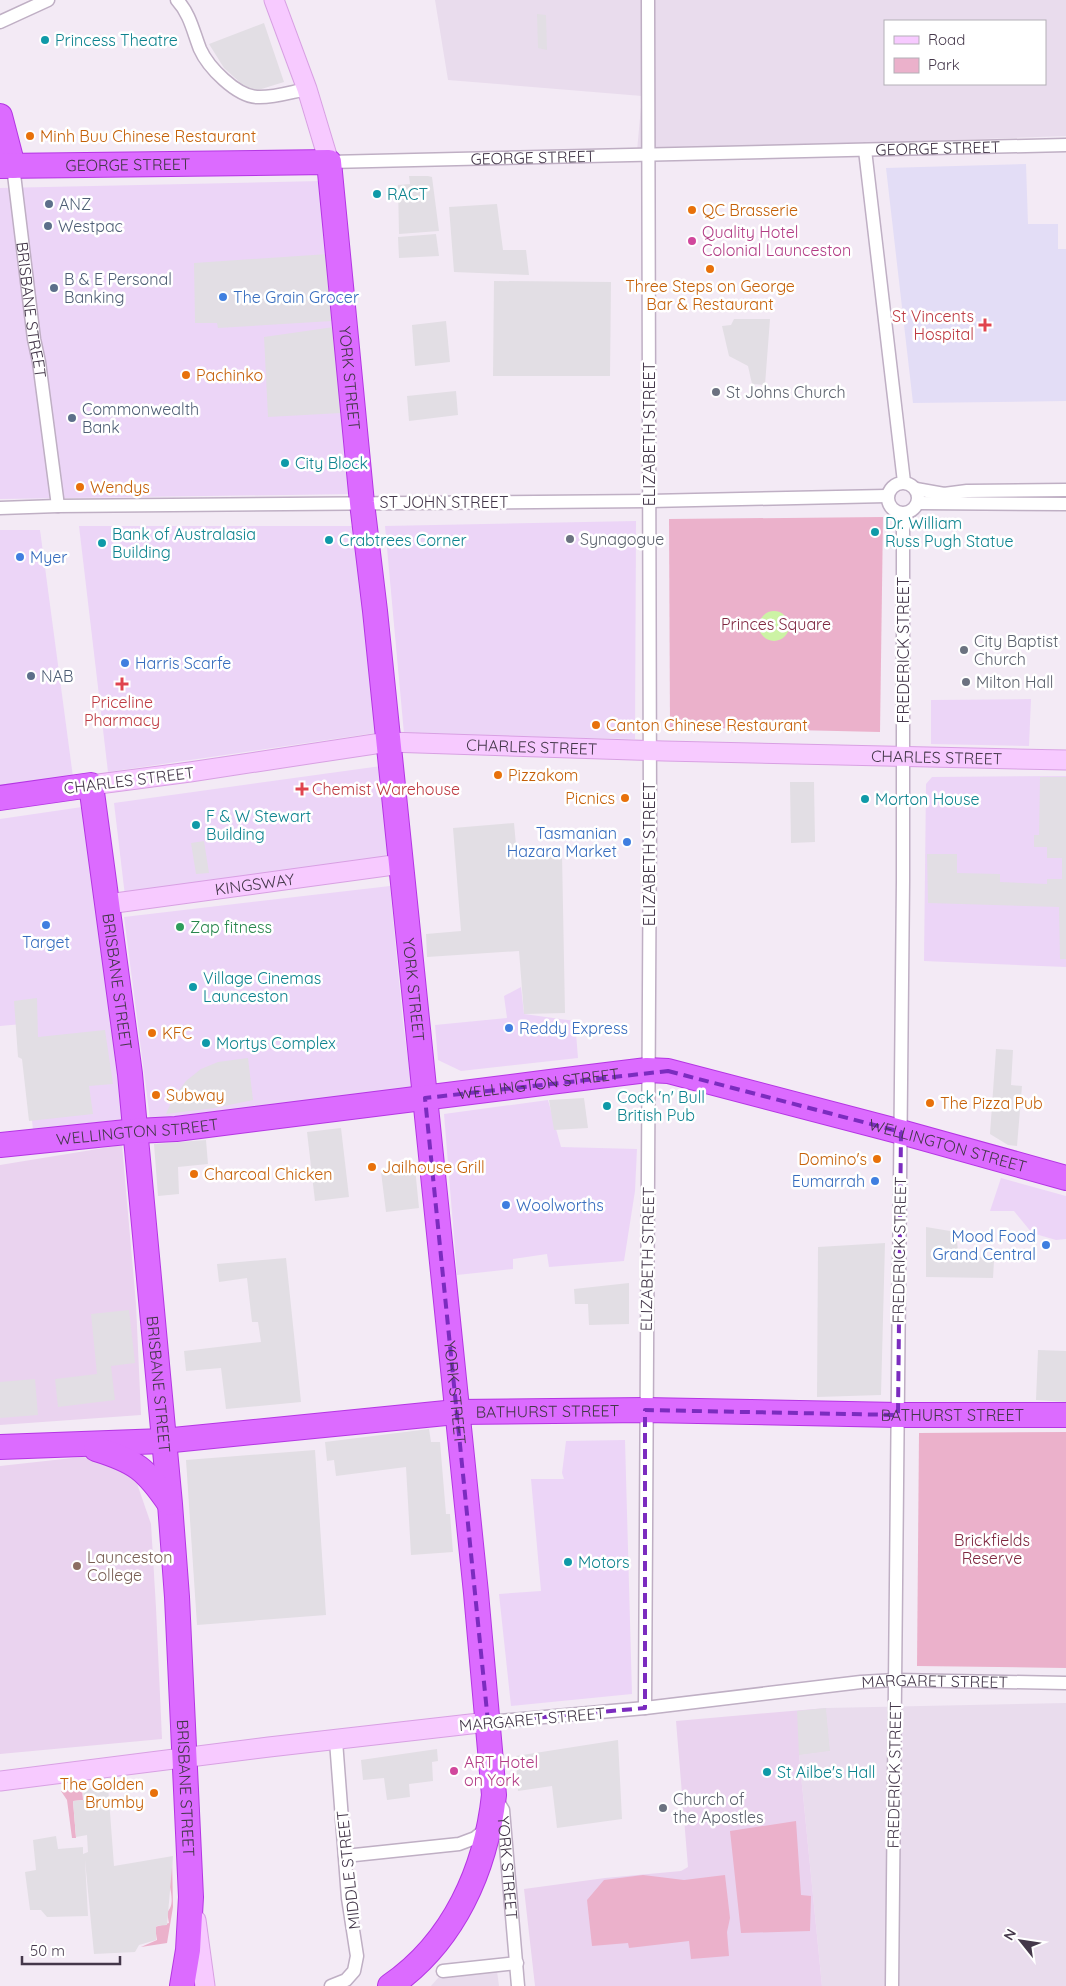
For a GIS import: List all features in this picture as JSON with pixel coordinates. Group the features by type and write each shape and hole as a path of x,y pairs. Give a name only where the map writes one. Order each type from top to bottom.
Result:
{"highway":[{"name":"BRISBANE STREET","path":"0,116 7,166"},
{"name":"GEORGE STREET","path":"7,166 330,162"},
{"name":"YORK STREET","path":"330,162 362,503 476,1593 494,1795"},
{"name":"BRISBANE STREET","path":"91,785 108,904 136,1131 170,1504 177,1597 191,1897"},
{"name":"CHARLES STREET","path":"0,798 91,785"},
{"name":"WELLINGTON STREET","path":"0,1145 136,1131 176,1129 648,1070 668,1071 707,1080 1066,1178"},
{"name":"BATHURST STREET","path":"0,1448 163,1441 456,1412 645,1410 898,1415 1066,1415"},
{"path":"80,1444 136,1464 156,1483 170,1504"},
{"path":"390,1986 432,1948 459,1909 478,1870 490,1826 494,1795"},
{"path":"182,1986 188,1950 191,1897"}],"street":[{"path":"0,22 48,0"},
{"path":"177,0 189,17 205,59 219,74 243,94 265,98 307,89"},
{"name":"YORK STREET","path":"274,0 307,89 330,162"},
{"name":"ELIZABETH STREET","path":"645,1708 649,751 648,0"},
{"name":"GEORGE STREET","path":"330,162 1066,146"},
{"path":"865,150 904,482"},
{"name":"BRISBANE STREET","path":"7,166 34,339 40,362 58,506"},
{"path":"916,489 919,498 912,511 903,514 893,510 888,501 889,491 895,484 904,482 916,489 944,494 959,492 996,497 1026,504 1066,504"},
{"path":"918,503 996,497 1027,490 1066,490"},
{"path":"1026,504 1027,490"},
{"name":"ST JOHN STREET","path":"0,508 649,501 888,496"},
{"name":"FREDERICK STREET","path":"892,1986 901,1132 903,514"},
{"name":"CHARLES STREET","path":"91,785 388,742 649,751 1066,760"},
{"name":"KINGSWAY","path":"108,904 401,864"},
{"name":"MARGARET STREET","path":"0,1782 269,1747 336,1741 488,1722 645,1708 861,1682 895,1680 1066,1683"},
{"name":"MIDDLE STREET","path":"331,1986 346,1980 354,1971 357,1956 348,1898 336,1741"},
{"name":"YORK STREET","path":"494,1795 503,1810 518,1986"},
{"path":"345,1856 459,1844 475,1838 490,1826"},
{"name":"BRISBANE STREET","path":"191,1897 205,1986"},
{"path":"443,1971 517,1963"}],"highlighted area":[{"path":"668,1071 901,1132 898,1415 645,1410 645,1708 488,1722 425,1098"}],"shaded area":[{"path":"435,0 1066,0 1066,136 637,151 642,96 448,80"},
{"path":"537,14 546,15 547,50 538,48"},
{"path":"264,23 284,82 255,91 244,86 224,68 209,44"},
{"name":"St Vincents Hospital","path":"1026,164 1028,224 1058,224 1058,249 1066,249 1066,401 913,403 886,168"},
{"path":"409,176 432,177 439,231 399,234 398,185 410,184"},
{"path":"321,181 351,494 0,499 0,188"},
{"path":"497,204 503,250 526,250 529,275 454,272 449,207"},
{"path":"436,234 439,256 399,258 398,237"},
{"path":"328,254 332,321 218,328 217,323 195,323 194,263"},
{"path":"494,281 611,282 610,376 493,376"},
{"path":"734,319 770,319 765,385 752,384 748,366 729,356 722,326 731,325"},
{"path":"446,321 450,362 415,366 412,325"},
{"path":"334,327 341,413 268,417 264,337"},
{"path":"456,391 458,415 409,421 407,396"},
{"path":"636,521 635,739 404,734 385,526"},
{"path":"79,526 354,526 375,733 108,772"},
{"path":"0,530 40,530 73,777 0,788"},
{"path":"774,611 784,616 789,626 784,636 774,641 764,636 759,626 764,616"},
{"path":"1031,699 1029,746 931,744 931,700"},
{"path":"381,766 390,863 125,896 114,803"},
{"path":"1066,776 1066,967 924,961 926,784 932,777"},
{"path":"1040,777 1066,777 1066,959 1060,959 1059,907 928,903 927,854 957,854 957,873 1000,874 1000,882 1047,884 1047,879 1062,879 1062,858 1047,858 1047,847 1034,847 1034,835 1039,835"},
{"path":"790,782 814,782 815,842 791,843"},
{"path":"82,807 124,1119 33,1130 22,1024 0,1026 0,819"},
{"path":"514,823 517,856 562,854 565,1013 524,1014 519,951 427,957 426,934 461,931 453,828"},
{"path":"204,841 209,873 196,874 191,843"},
{"path":"390,886 403,1022 412,1089 150,1119 124,917"},
{"path":"521,987 524,1014 575,1021 578,1058 461,1071 438,1060 435,1025 507,1018 504,996"},
{"path":"37,998 38,1037 105,1030 113,1084 89,1086 93,1114 29,1121 22,1059 18,1057 14,1001"},
{"path":"996,1049 1013,1050 1011,1085 1022,1086 1017,1146 1008,1145 990,1134"},
{"path":"248,1058 253,1100 215,1108 166,1114 173,1098 186,1081 201,1069 218,1062"},
{"path":"584,1098 588,1128 554,1130 549,1100"},
{"path":"548,1100 561,1147 637,1149 635,1191 624,1261 549,1267 547,1254 513,1259 513,1269 457,1275 444,1114"},
{"path":"341,1128 349,1197 315,1201 307,1132"},
{"path":"206,1140 208,1164 178,1167 179,1194 158,1196 154,1144"},
{"path":"122,1145 136,1304 141,1415 0,1425 0,1165"},
{"path":"415,1168 419,1208 386,1212 381,1172"},
{"name":"Mood Food Grand Central","path":"1001,1178 1066,1196 1066,1239 1056,1240 1032,1233 1014,1211 990,1211"},
{"path":"926,1227 956,1232 958,1251 994,1261 993,1278 926,1277"},
{"path":"885,1243 881,1395 817,1397 818,1247"},
{"path":"286,1258 301,1402 226,1409 221,1368 186,1371 184,1351 261,1342 258,1322 252,1322 247,1278 219,1282 217,1264"},
{"path":"629,1283 629,1324 589,1325 588,1304 575,1304 574,1289"},
{"path":"129,1310 135,1363 111,1366 115,1400 58,1407 55,1379 97,1374 91,1314"},
{"path":"1038,1350 1066,1351 1066,1402 1036,1400"},
{"path":"35,1379 38,1415 0,1418 0,1382"},
{"path":"429,1429 431,1442 440,1442 446,1514 450,1514 453,1552 411,1555 406,1467 336,1476 334,1460 327,1461 325,1442"},
{"name":"Motors","path":"625,1440 632,1694 511,1706 499,1594 541,1591 531,1479 564,1479 562,1473 566,1441"},
{"path":"315,1450 326,1615 197,1625 186,1460"},
{"name":"Launceston College","path":"100,1455 133,1472 151,1524 162,1739 0,1754 0,1466"},
{"path":"1066,1703 1066,1986 822,1986 799,1755 830,1751 826,1708"},
{"path":"826,1708 830,1751 799,1755 822,1986 535,1986 524,1889 605,1878 681,1871 688,1867 676,1721"},
{"path":"826,1708 830,1751 799,1755 797,1711"},
{"path":"618,1740 622,1819 557,1828 552,1786 518,1791 516,1756"},
{"path":"437,1749 438,1761 432,1762 433,1781 409,1784 410,1797 387,1800 384,1778 363,1780 361,1760"},
{"path":"108,1786 114,1866 173,1856 167,1925 156,1926 156,1940 139,1945 135,1952 94,1954 85,1860 88,1916 47,1917 41,1910 30,1910 25,1872 36,1870 33,1840 56,1836 58,1849 83,1847 83,1854 88,1852 87,1835 76,1837 73,1801 84,1800 83,1789"},
{"path":"497,1971 499,1986 431,1986 439,1977"}],"green space":[{"name":"Princes Square","path":"883,517 880,732 670,727 669,519"},
{"name":"Brickfields Reserve","path":"1066,1432 1066,1668 917,1666 919,1433"},
{"path":"82,1789 83,1800 73,1801 76,1838 72,1838 67,1800 61,1791"},
{"path":"796,1821 801,1895 811,1896 810,1931 741,1933 730,1831"},
{"path":"172,1857 173,1907 167,1943 141,1947 157,1940 155,1927 169,1923 167,1912 170,1909 172,1899 168,1873"},
{"path":"643,1875 684,1880 725,1875 730,1918 727,1932 729,1956 691,1959 689,1941 629,1948 628,1943 592,1946 587,1900 604,1880"}],"place":[{"name":"Princess Theatre","path":"45,40"},
{"name":"Minh Buu Chinese Restaurant","path":"30,136"},
{"name":"RACT","path":"377,194"},
{"name":"ANZ","path":"49,204"},
{"name":"QC Brasserie","path":"692,210"},
{"name":"Westpac","path":"48,226"},
{"name":"Quality Hotel Colonial Launceston","path":"692,241"},
{"name":"Three Steps on George Bar & Restaurant","path":"710,269"},
{"name":"B & E Personal Banking","path":"54,288"},
{"name":"The Grain Grocer","path":"223,297"},
{"name":"St Vincents Hospital","path":"985,325"},
{"name":"Pachinko","path":"186,375"},
{"name":"St Johns Church","path":"716,392"},
{"name":"Commonwealth Bank","path":"72,418"},
{"name":"City Block","path":"285,463"},
{"name":"Wendys","path":"80,487"},
{"name":"Dr. William Russ Pugh Statue","path":"875,532"},
{"name":"Synagogue","path":"570,539"},
{"name":"Crabtrees Corner","path":"329,540"},
{"name":"Bank of Australasia Building","path":"102,543"},
{"name":"Myer","path":"20,557"},
{"name":"City Baptist Church","path":"964,650"},
{"name":"Harris Scarfe","path":"125,663"},
{"name":"NAB","path":"31,676"},
{"name":"Milton Hall","path":"966,682"},
{"name":"Priceline Pharmacy","path":"122,684"},
{"name":"Canton Chinese Restaurant","path":"596,725"},
{"name":"Pizzakom","path":"498,775"},
{"name":"Chemist Warehouse","path":"302,789"},
{"name":"Picnics","path":"625,798"},
{"name":"Morton House","path":"865,799"},
{"name":"F & W Stewart Building","path":"196,825"},
{"name":"Tasmanian Hazara Market","path":"627,842"},
{"name":"Target","path":"46,925"},
{"name":"Zap fitness","path":"180,927"},
{"name":"Village Cinemas Launceston","path":"193,987"},
{"name":"Reddy Express","path":"509,1028"},
{"name":"KFC","path":"152,1033"},
{"name":"Mortys Complex","path":"206,1043"},
{"name":"Subway","path":"156,1095"},
{"name":"The Pizza Pub","path":"930,1103"},
{"name":"Cock 'n' Bull British Pub","path":"607,1106"},
{"name":"Domino's","path":"877,1159"},
{"name":"Jailhouse Grill","path":"372,1167"},
{"name":"Charcoal Chicken","path":"194,1174"},
{"name":"Eumarrah","path":"875,1181"},
{"name":"Woolworths","path":"506,1205"},
{"name":"Mood Food Grand Central","path":"1046,1245"},
{"name":"Motors","path":"568,1562"},
{"name":"Launceston College","path":"77,1566"},
{"name":"ART Hotel on York","path":"454,1771"},
{"name":"St Ailbe's Hall","path":"767,1772"},
{"name":"The Golden Brumby","path":"154,1793"},
{"name":"Church of the Apostles","path":"663,1808"}]}
